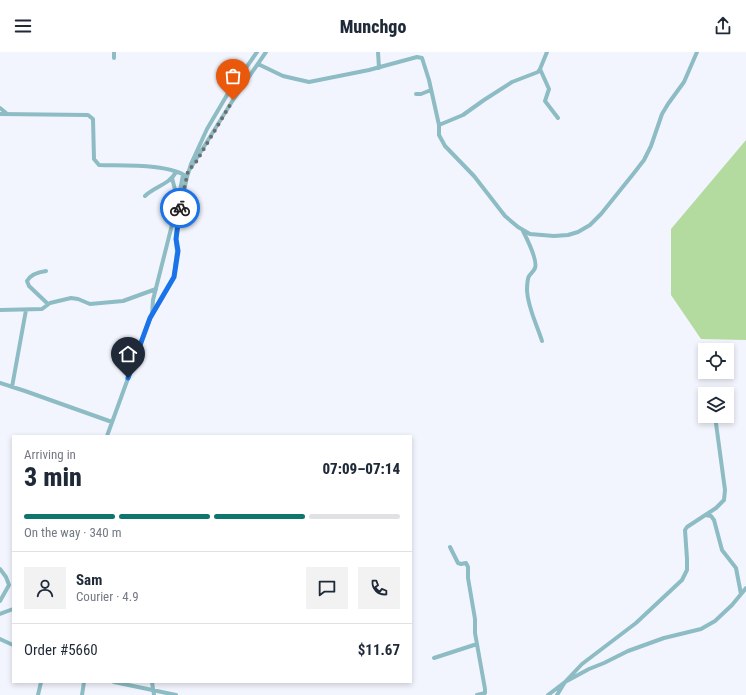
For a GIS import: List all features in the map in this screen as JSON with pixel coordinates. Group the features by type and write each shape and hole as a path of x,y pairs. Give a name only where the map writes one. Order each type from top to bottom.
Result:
{"street":[{"path":"114,52 114,58"},
{"path":"152,316 152,305 180,202 185,176 207,129 227,95 257,52"},
{"path":"188,171 196,162 233,100 266,52"},
{"path":"378,52 379,68"},
{"path":"439,126 463,115 512,82 536,73 540,70 547,52"},
{"path":"258,64 283,76 309,82 379,68 417,57 422,58 432,90 440,135 444,146 474,176 505,216 522,230 537,235 568,235 578,232 590,225 601,214 644,160 662,114 684,82 697,52"},
{"path":"540,70 549,88 545,100 558,118"},
{"path":"416,94 422,94 432,90"},
{"path":"0,108 6,113"},
{"path":"0,114 88,115 93,119 94,159 99,165 132,165 176,172 185,176"},
{"path":"145,196 172,178 176,172"},
{"path":"107,435 152,316 174,277 178,251 176,239 180,202 172,178"},
{"path":"522,230 531,248 536,265 528,280 528,292 530,304 542,341"},
{"path":"46,271 37,272 27,281 29,286 48,304"},
{"path":"0,310 42,309 48,304 71,298 90,304 123,301 156,289"},
{"path":"12,387 26,310"},
{"path":"0,383 112,422"},
{"path":"557,695 565,682 582,664 636,623 682,580 687,570 685,530 716,508 724,500 725,494 716,423"},
{"path":"705,515 710,516 714,520 722,550 736,568 741,594"},
{"path":"450,548 458,562 461,564 467,564 475,619 474,631 485,691 485,693 477,695"},
{"path":"0,569 6,577 9,585 0,601"},
{"path":"548,695 565,682 628,651 664,638 701,629 715,621 746,588"},
{"path":"0,614 12,609"},
{"path":"0,639 12,645"},
{"path":"434,658 477,644"},
{"path":"38,695 41,683"},
{"path":"82,695 84,683"},
{"path":"120,683 154,689 176,695"},
{"path":"152,683 154,695"}],"green space":[{"path":"746,140 746,340 701,339 671,295 671,229"}],"way so far":[{"path":"180,208 188,171 196,162 216,126 233,100"}],"route":[{"path":"128,378 150,318 174,277 178,251 176,239 180,208"}]}
